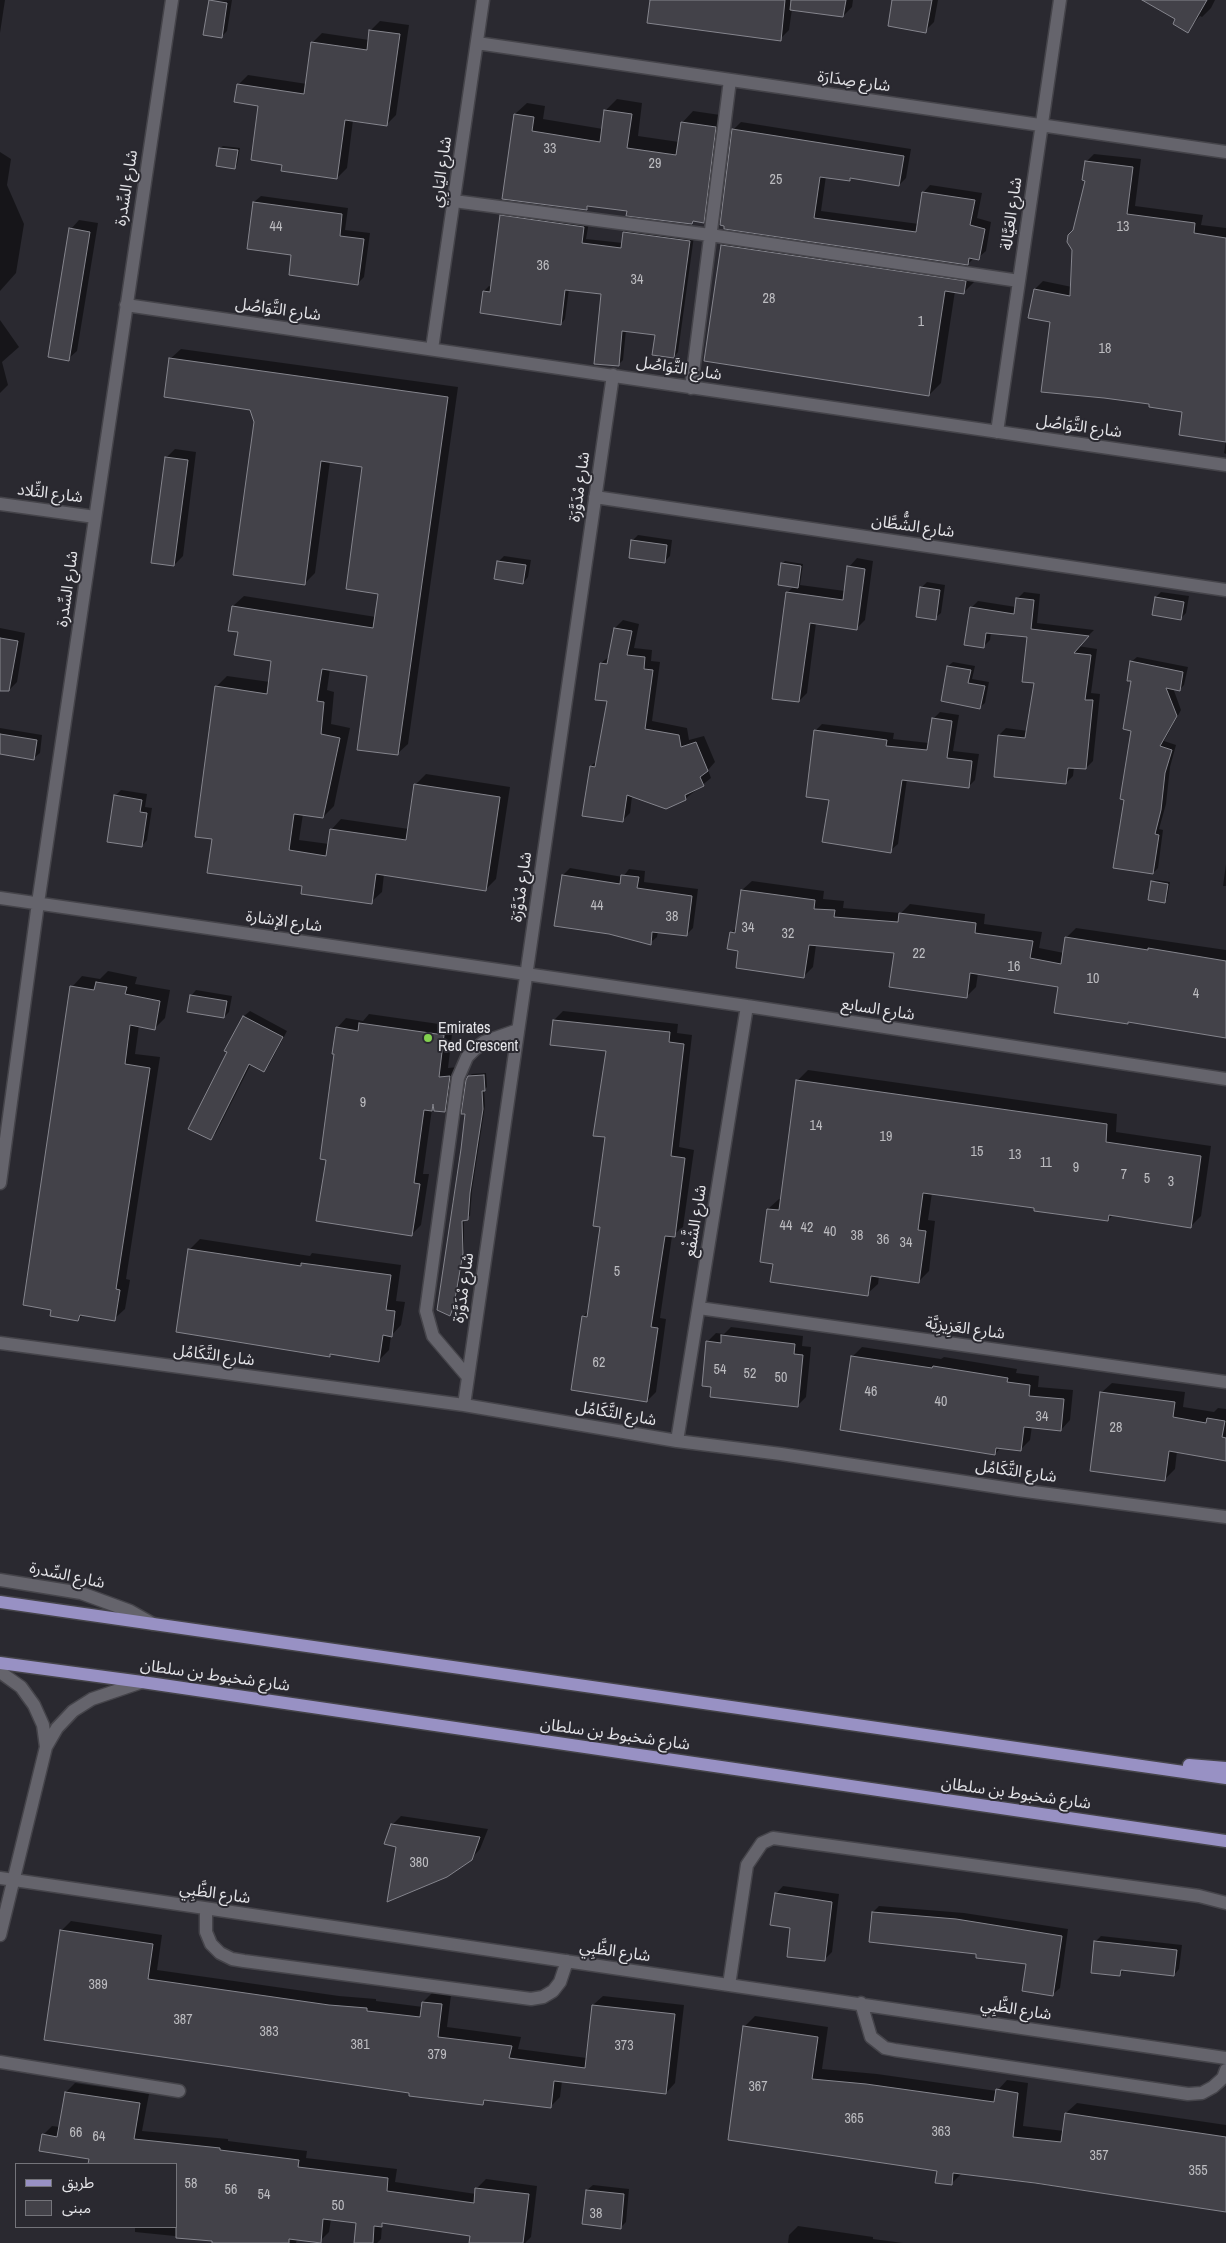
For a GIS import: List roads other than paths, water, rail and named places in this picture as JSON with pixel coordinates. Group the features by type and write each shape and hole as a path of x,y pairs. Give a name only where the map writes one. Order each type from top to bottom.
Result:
{"main road":[{"path":"0,1602 1226,1778"},
{"name":"شارع شخبوط بن سلطان","path":"0,1663 142,1682 1226,1841"},
{"path":"1086,1757 1226,1768"}],"street":[{"name":"شارع السِّدرة","path":"0,1183 38,903 172,0"},
{"name":"شارع اليَارِي","path":"432,349 483,0"},
{"name":"شارع العَيَّالة","path":"997,432 1060,0"},
{"name":"شارع صِدَارَة","path":"477,43 1226,152"},
{"path":"691,388 730,80"},
{"path":"454,201 710,235 1019,281"},
{"name":"شارع التَّوَاصُل","path":"126,305 1226,465"},
{"name":"شارع مْدَوَّرَة","path":"464,1405 613,375"},
{"name":"شارع الشُّطَّان","path":"595,497 1226,590"},
{"name":"شارع التِّلاد","path":"0,504 95,517"},
{"name":"شارع الإشارة","path":"0,898 526,974"},
{"name":"شارع السابع","path":"526,974 1226,1079"},
{"name":"شارع الشَّفْع","path":"677,1442 747,1006"},
{"path":"468,1377 433,1336 426,1311 458,1078 464,1062 475,1049 484,1042 518,1030"},
{"name":"شارع العَزِيزِيَّة","path":"699,1308 1226,1382"},
{"name":"شارع التَّكَامُل","path":"0,1343 464,1405 677,1442 790,1455 1018,1490 1226,1516"},
{"name":"شارع السِّدرة","path":"0,1580 81,1593 130,1611 153,1624"},
{"path":"0,1672 21,1687 34,1705 43,1726 46,1748"},
{"path":"0,1935 46,1748 57,1728 73,1711 92,1699 142,1682"},
{"path":"729,1985 747,1865 762,1843 773,1838 1181,1893 1214,1899 1226,1904"},
{"name":"شارع الظَّبِي","path":"0,1878 1226,2058"},
{"path":"206,1909 206,1932 211,1944 220,1953 232,1959 244,1961 531,1999 543,1997 553,1991 560,1982 567,1961"},
{"path":"861,2003 870,2036 886,2048 895,2050 1188,2094 1202,2093 1213,2087 1223,2078 1226,2070"},
{"path":"0,2062 179,2091"}],"place":[{"name":"Emirates Red Crescent","path":"428,1038"}]}
